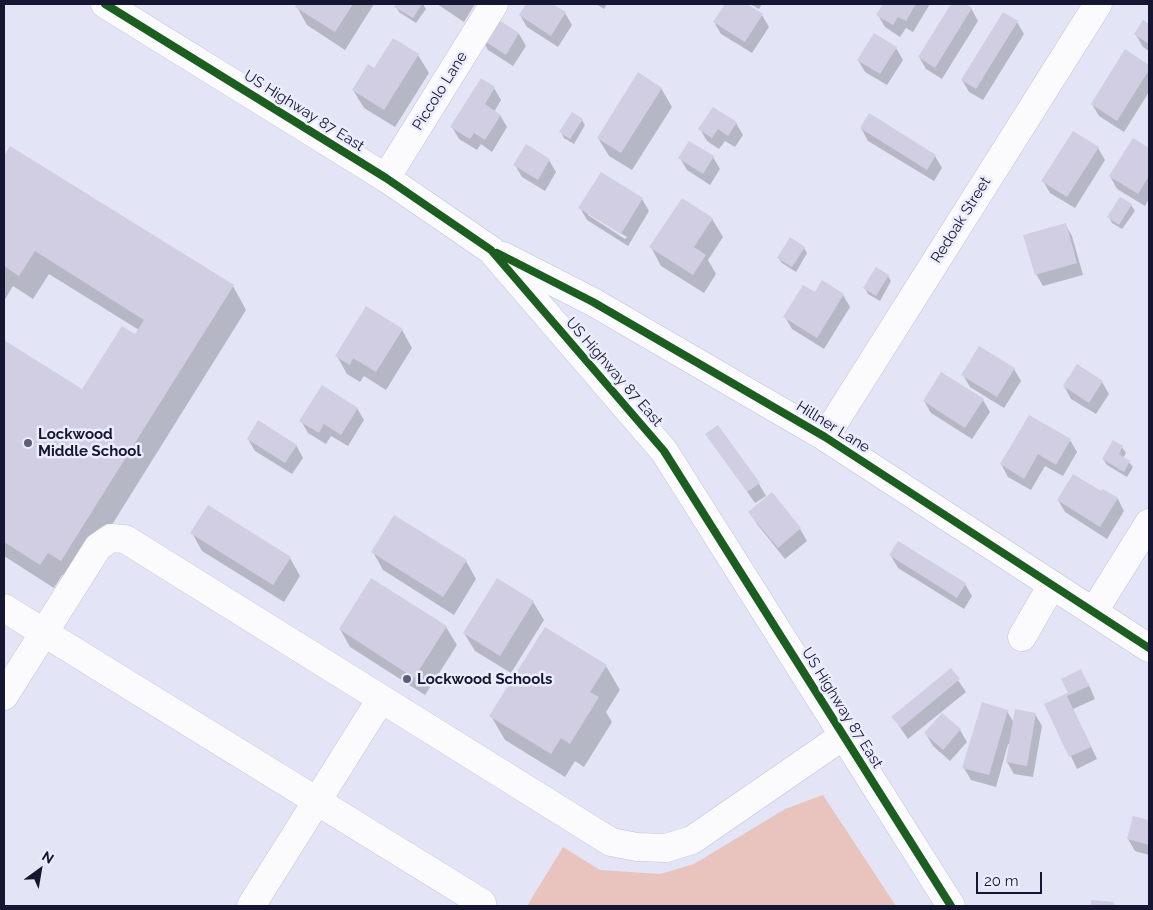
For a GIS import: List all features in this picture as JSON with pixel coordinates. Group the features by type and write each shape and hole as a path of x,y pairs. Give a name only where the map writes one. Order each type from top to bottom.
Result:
{"street":[{"name":"US Highway 87 East","path":"105,4 386,178 491,250 664,451 951,906"},
{"name":"Piccolo Lane","path":"386,178 494,4"},
{"name":"Redoak Street","path":"824,437 1098,4"},
{"name":"Hillner Lane","path":"491,250 593,302 824,437 1149,648"},
{"path":"1094,611 1149,523"},
{"path":"4,696 98,547 110,538 125,539 611,842 638,847 666,848 692,840 844,736"},
{"path":"1022,637 1052,585"},
{"path":"4,608 482,903"},
{"path":"252,906 381,699"}],"shaded area":[{"path":"823,795 896,906 527,906 563,847 600,870 660,874 694,864 785,809"}],"building":[{"path":"297,4 353,4 335,32 295,7"},
{"path":"396,4 422,4 413,18 394,7"},
{"path":"526,4 553,4 566,12 551,36 519,15"},
{"path":"725,4 747,4 763,14 745,42 713,22"},
{"path":"883,4 916,4 906,21 898,17 893,25 876,15"},
{"path":"951,4 966,4 972,8 935,68 918,57"},
{"path":"1003,12 1018,21 976,89 961,80"},
{"path":"494,17 519,33 506,55 480,38"},
{"path":"1143,20 1149,24 1149,44 1134,34"},
{"path":"874,33 897,47 880,74 857,60"},
{"path":"393,38 419,54 384,110 352,90 368,64 374,68"},
{"path":"1125,49 1149,65 1149,70 1117,121 1091,104"},
{"path":"638,72 662,88 621,153 597,138"},
{"path":"481,78 495,87 485,104 501,115 485,140 474,133 470,139 450,127"},
{"path":"713,107 737,122 728,136 718,129 712,138 698,129"},
{"path":"572,112 583,119 570,139 559,132"},
{"path":"869,113 936,155 927,170 860,128"},
{"path":"1073,131 1099,147 1067,197 1041,181"},
{"path":"1133,138 1149,148 1149,176 1138,194 1109,176"},
{"path":"689,141 714,156 703,174 678,158"},
{"path":"526,144 550,159 538,180 513,165"},
{"path":"10,146 234,285 61,561 48,553 40,565 4,542 4,340 82,389 122,326 135,334 144,320 35,251 19,276 4,266 4,153"},
{"path":"601,172 643,198 621,234 578,208"},
{"path":"1120,197 1132,204 1119,225 1107,217"},
{"path":"682,198 713,218 694,247 706,255 693,275 649,247"},
{"path":"1066,223 1077,263 1035,275 1023,235"},
{"path":"790,237 805,247 792,267 777,258"},
{"path":"876,267 889,275 876,296 863,288"},
{"path":"822,280 844,294 817,338 783,317 803,285 815,292"},
{"path":"366,306 403,329 376,372 353,358 350,365 335,356"},
{"path":"979,346 1015,368 997,397 961,375"},
{"path":"1077,364 1103,381 1089,403 1063,386"},
{"path":"941,372 984,399 965,428 923,401"},
{"path":"322,385 358,408 341,435 324,424 319,433 299,421"},
{"path":"1029,415 1071,439 1056,465 1038,454 1024,479 1000,464"},
{"path":"258,420 297,445 285,463 247,439"},
{"path":"718,425 760,483 747,492 705,434"},
{"path":"1113,440 1123,446 1119,454 1130,461 1124,472 1102,459"},
{"path":"1073,474 1101,491 1103,489 1118,498 1100,527 1057,500"},
{"path":"772,492 801,528 778,548 748,512"},
{"path":"208,505 291,557 273,585 190,533"},
{"path":"394,515 467,560 443,597 371,552"},
{"path":"898,541 966,583 957,598 889,555"},
{"path":"371,578 447,626 414,678 339,629"},
{"path":"497,578 534,601 500,656 463,633"},
{"path":"545,627 607,665 590,692 599,697 570,744 561,738 551,754 489,716"},
{"path":"951,668 960,679 901,728 891,717"},
{"path":"1081,669 1089,686 1067,696 1091,747 1069,757 1044,704 1068,693 1061,679"},
{"path":"982,702 1008,710 989,775 962,768"},
{"path":"1015,709 1036,713 1027,766 1006,762"},
{"path":"942,713 961,729 943,750 924,733"},
{"path":"1133,816 1149,820 1149,845 1127,839"},
{"path":"1091,900 1114,902 1114,906 1091,906"}],"cycle path":[{"path":"105,4 386,178 491,250 664,451 951,906"},
{"path":"497,253 593,302 825,437 1149,648"}],"place":[{"name":"Lockwood Middle School","path":"28,443"},
{"name":"Lockwood Schools","path":"407,679"}]}
